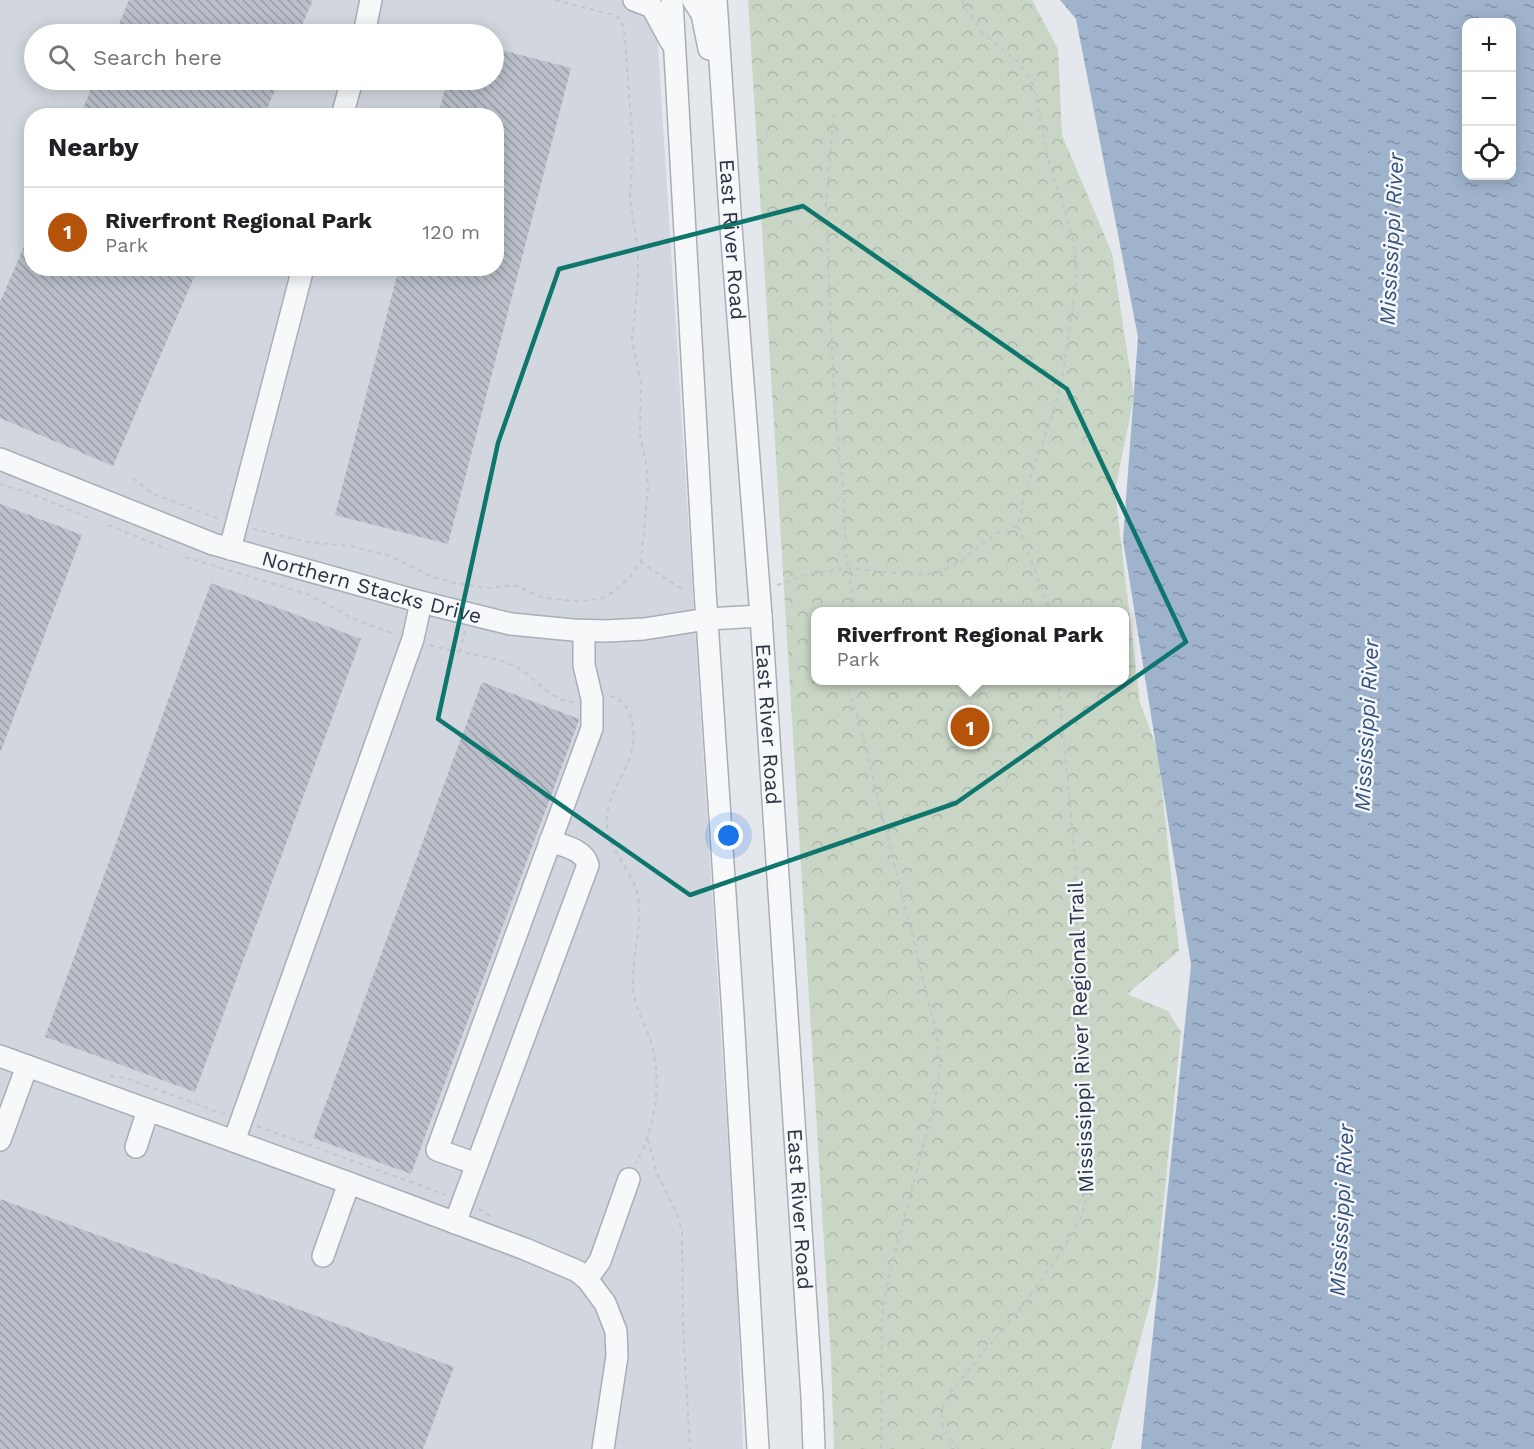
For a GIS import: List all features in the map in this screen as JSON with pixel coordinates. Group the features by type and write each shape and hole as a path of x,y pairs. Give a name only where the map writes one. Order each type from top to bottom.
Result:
{"street":[{"path":"366,24 371,0"},
{"path":"634,0 652,7 674,47"},
{"path":"672,0 758,1449"},
{"path":"693,0 702,14 709,48 711,93 726,122"},
{"name":"East River Road","path":"717,0 731,227 761,616 806,1290 814,1449"},
{"path":"344,108 349,90"},
{"path":"230,549 301,276"},
{"name":"Northern Stacks Drive","path":"0,459 230,549 421,602 512,624 606,631 761,616"},
{"path":"234,1141 413,639 421,602"},
{"path":"477,1164 437,1150 592,728 591,699 584,665 584,630"},
{"path":"455,1223 588,865 581,853 550,841"},
{"path":"0,1056 349,1183 536,1253 577,1271 587,1278 605,1303 616,1331 617,1356 603,1449"},
{"path":"0,1140 27,1066"},
{"path":"136,1147 148,1110"},
{"path":"587,1278 600,1261 629,1179"},
{"path":"323,1256 349,1183"}],"path":[{"path":"133,478 151,493 236,525 308,542 351,546 390,556 433,577 455,583 486,588 514,585 543,597 580,601 610,594 630,577 641,562 648,488 646,462 640,435 641,383 632,340 638,280 638,249 630,199 633,143 624,29 619,18 613,15 555,0"},
{"path":"962,0 982,32 1018,62 1033,85 1049,163 1076,251 1076,285 1062,380 1024,496 1018,526 1050,607"},
{"path":"834,113 826,203 835,414 853,607"},
{"path":"0,484 32,494 89,518"},
{"path":"108,525 167,549"},
{"path":"771,586 810,574 848,568 911,575 936,573 961,561 995,534 1018,526"},
{"path":"185,557 297,591 354,619 399,635"},
{"path":"641,562 685,591"},
{"path":"460,653 466,628"},
{"path":"428,644 507,663 526,672 561,700 579,701"},
{"path":"846,685 859,722 936,1030 940,1066 935,1102 888,1279 882,1317 881,1449"},
{"name":"Mississippi River Regional Trail","path":"959,1449 942,1426 944,1403 1057,1258 1081,1218 1087,1195 1086,1138 1081,1081 1076,858 1058,685"},
{"path":"608,696 620,699 629,709 633,730 632,749 612,795 606,822 610,842 633,881 638,895 633,990 656,1069 656,1094 648,1139 629,1179"},
{"path":"106,1075 126,1078 463,1201 494,1218"},
{"path":"648,1139 656,1171 677,1214 682,1231 683,1324 690,1449"}],"highlighted area":[{"path":"803,206 1067,389 1186,642 956,803 690,895 438,719 498,443 559,269"}],"shaded area":[{"path":"0,0 655,0 737,1285 743,1449 0,1449"}],"green space":[{"path":"748,0 1032,0 1058,49 1062,135 1112,253 1134,396 1115,491 1129,607 811,607 811,685 1129,685 1129,610 1140,703 1158,751 1179,951 1127,994 1168,1011 1181,1032 1155,1285 1111,1449 834,1449 831,1358"}],"water":[{"name":"Mississippi River","path":"1060,0 1534,0 1534,1449 1141,1449 1191,965 1123,540 1138,337 1076,19"}],"building":[{"path":"129,0 313,0 302,24 119,24"},
{"path":"504,51 571,68 448,544 335,515 397,276 504,276 504,108 440,108 444,90 504,90"},
{"path":"91,90 275,90 267,108 83,108"},
{"path":"24,246 24,276 195,276 113,466 0,418 0,302"},
{"path":"0,504 82,535 1,751 0,751"},
{"path":"211,583 361,639 195,1092 45,1037"},
{"path":"482,682 579,720 411,1174 313,1138"},
{"path":"0,1199 454,1367 423,1449 0,1449"}],"place":[{"name":"Riverfront Regional Park","path":"970,727"}]}
